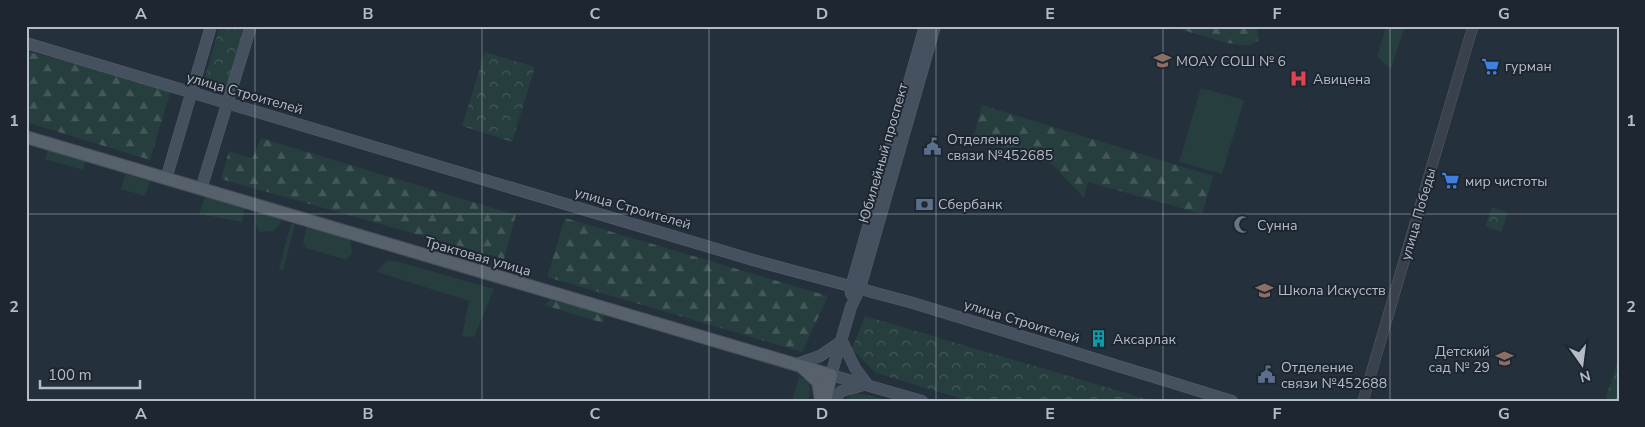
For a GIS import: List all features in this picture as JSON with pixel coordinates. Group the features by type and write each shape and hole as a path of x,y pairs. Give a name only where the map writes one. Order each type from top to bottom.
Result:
{"main road":[{"path":"166,179 212,26"},
{"path":"201,189 251,26"},
{"path":"823,401 842,341 925,26"},
{"name":"Юбилейный проспект","path":"856,288 935,26"},
{"name":"улица Строителей","path":"26,43 192,94 753,260 856,288 1232,401"},
{"name":"Трактовая улица","path":"26,137 922,401"},
{"path":"797,364 820,356 842,341"},
{"path":"831,401 842,391 867,384 855,368 842,341"},
{"path":"797,364 818,382 823,401"}],"street":[{"name":"улица Победы","path":"1363,401 1472,26"}],"green space":[{"path":"220,26 245,26 227,89 203,83"},
{"path":"1169,26 1249,26 1257,30 1259,40 1249,46 1227,43"},
{"path":"1386,26 1405,26 1391,69 1377,57"},
{"path":"26,51 171,90 150,160 26,122"},
{"path":"485,52 535,67 512,142 462,126"},
{"path":"1201,88 1244,100 1222,174 1179,162"},
{"path":"982,105 1213,176 1202,214 1088,182 1084,198 1052,164 973,139"},
{"path":"261,138 516,215 504,259 221,179 229,151 252,159"},
{"path":"48,150 86,162 83,170 45,159"},
{"path":"125,174 150,181 145,196 121,189"},
{"path":"209,195 245,206 242,222 199,214 205,197"},
{"path":"1492,207 1508,213 1501,232 1485,226"},
{"path":"260,210 279,216 281,222 274,231 260,232 258,229 255,218"},
{"path":"565,218 828,296 802,352 547,277"},
{"path":"291,223 295,225 283,271 279,269"},
{"path":"310,226 350,239 352,253 346,260 306,248 303,243 306,229"},
{"path":"387,260 494,289 474,337 462,336 469,301 377,272"},
{"path":"551,300 604,315 603,323 544,305"},
{"path":"865,316 1153,401 969,401 876,373 852,349"},
{"path":"1619,357 1619,401 1605,401"},
{"path":"799,377 808,380 810,389 808,401 792,401"},
{"path":"854,392 892,401 847,399"}],"place":[{"name":"МОАУ СОШ № 6","path":"1162,61"},
{"name":"гурман","path":"1491,66"},
{"name":"Авицена","path":"1299,79"},
{"name":"Отделение связи №452685","path":"933,147"},
{"name":"мир чистоты","path":"1451,181"},
{"name":"Сбербанк","path":"924,204"},
{"name":"Сунна","path":"1243,225"},
{"name":"Школа Искусств","path":"1264,290"},
{"name":"Аксарлак","path":"1099,339"},
{"name":"Детский сад № 29","path":"1504,359"},
{"name":"Отделение связи №452688","path":"1267,375"}]}
